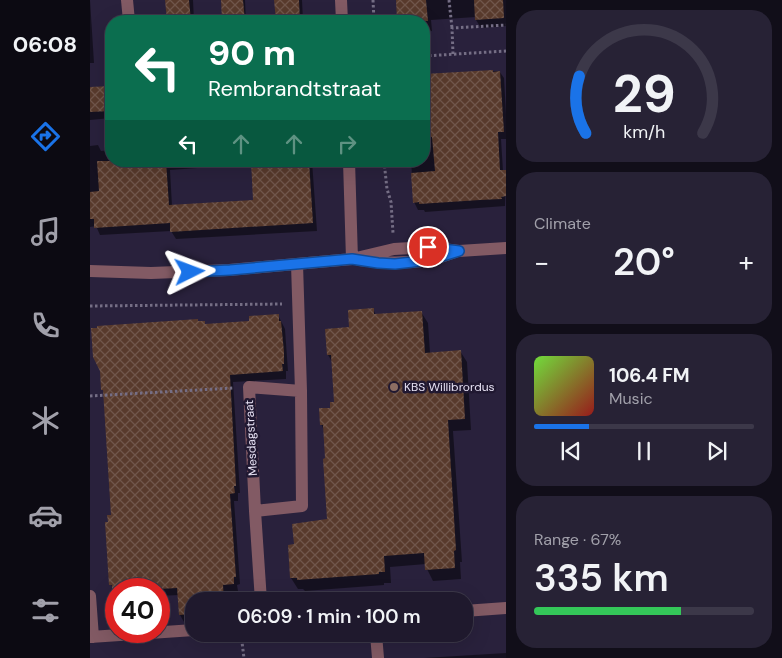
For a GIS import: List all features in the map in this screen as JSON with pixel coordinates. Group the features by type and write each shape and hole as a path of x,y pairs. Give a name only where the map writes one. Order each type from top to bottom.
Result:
{"street":[{"path":"128,0 129,15"},
{"path":"341,0 342,15"},
{"path":"349,167 352,259"},
{"path":"90,271 151,273 230,270 352,259 394,249 428,247 459,251 506,248"},
{"path":"352,259 395,264 430,260 459,251"},
{"path":"255,511 302,506 297,264"},
{"name":"Mesdagstraat","path":"260,592 249,387 301,391"},
{"path":"90,596 92,637 185,631"},
{"path":"473,610 506,608"},
{"path":"377,642 378,658"}],"path":[{"path":"373,0 374,15"},
{"path":"449,0 453,54"},
{"path":"452,28 506,25"},
{"path":"430,56 506,51"},
{"path":"385,167 387,189 391,202 394,249"},
{"path":"90,306 298,304"},
{"path":"90,396 249,387"},
{"path":"242,642 244,658"}],"building":[{"path":"165,0 189,0 190,15 166,15"},
{"path":"221,0 243,0 244,15 222,15"},
{"path":"274,0 299,0 300,15 275,15"},
{"path":"396,0 426,0 427,15 397,15"},
{"path":"474,0 503,0 504,18 475,20"},
{"path":"500,71 504,132 498,132 500,170 506,170 506,196 501,197 502,199 413,203 411,173 435,171 432,137 430,137 430,74"},
{"path":"105,86 105,111 90,112 90,87"},
{"path":"97,161 105,161 105,167 166,167 169,205 253,200 251,167 309,167 313,223 170,232 170,223 94,228 94,219 90,219 90,192 99,191"},
{"path":"374,308 374,314 422,311 425,353 461,350 465,419 448,420 456,550 454,551 455,568 425,570 424,553 384,556 385,572 379,572 379,574 297,580 297,578 290,578 288,545 294,544 292,524 327,519 323,425 320,425 319,408 330,408 330,402 334,402 331,355 327,355 325,329 349,327 348,310"},
{"path":"279,314 284,364 282,364 283,371 230,375 236,486 234,486 235,493 230,494 236,577 234,577 234,584 223,585 223,592 185,592 185,615 179,615 177,588 170,588 170,578 109,578 105,522 108,522 107,515 111,515 103,390 101,390 100,371 93,357 91,328 198,319 198,321 205,321 205,324 249,321 249,316"}],"place":[{"name":"KBS Willibrordus","path":"394,387"}],"route":[{"path":"190,272 352,259 395,264 430,260 459,251 428,247"}]}
